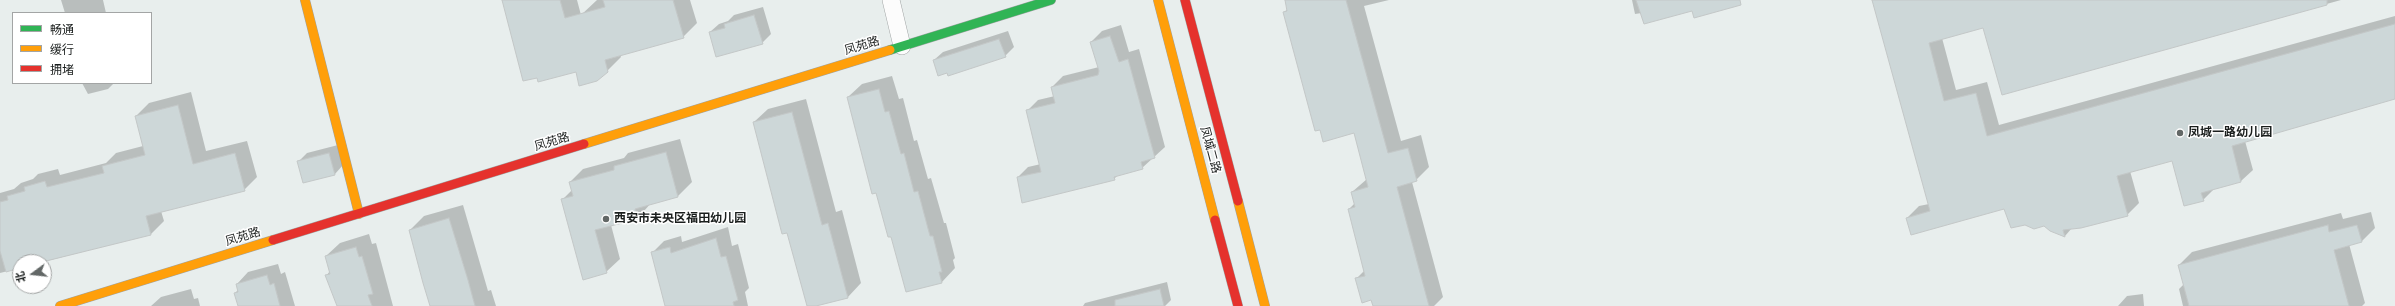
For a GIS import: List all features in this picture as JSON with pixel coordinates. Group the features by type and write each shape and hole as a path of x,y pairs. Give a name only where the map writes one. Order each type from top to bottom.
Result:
{"street":[{"path":"306,0 359,214"},
{"path":"891,0 902,46"},
{"name":"凤苑路","path":"60,306 1051,0"},
{"name":"凤城二路","path":"1158,0 1238,306"},
{"name":"凤城二路","path":"1185,0 1265,306"}],"building":[{"path":"502,0 560,0 565,18 605,7 603,0 673,0 684,38 605,60 608,72 597,81 579,86 576,72 538,82 537,78 523,81"},
{"path":"1285,0 1346,0 1388,153 1408,148 1417,181 1397,187 1429,306 1373,306 1371,300 1362,303 1355,278 1365,276 1348,209 1355,207 1351,192 1368,187 1354,133 1323,142 1320,130 1315,131 1283,12 1287,11"},
{"path":"1636,0 1740,0 1741,5 1694,18 1692,11 1644,24"},
{"path":"1872,0 2327,0 2327,5 2002,95 1983,28 1929,43 1944,101 1976,93 1987,136 2395,24 2395,99 2232,146 2241,182 2201,193 2204,201 2184,206 2172,161 2117,176 2128,216 2081,228 2063,230 2065,237 2050,231 2044,226 2034,229 2025,225 2011,228 2004,209 1911,235 1906,218 1930,211"},
{"path":"754,15 763,44 716,57 709,32 725,28 724,24"},
{"path":"1110,36 1119,62 1128,59 1155,158 1141,162 1143,169 1114,177 1115,180 1022,203 1017,177 1041,172 1026,110 1055,103 1051,87 1098,75 1099,71 1090,42"},
{"path":"999,39 1006,57 948,76 947,73 938,76 933,60"},
{"path":"879,89 885,112 889,111 901,154 904,153 914,192 918,191 930,236 933,236 942,272 939,272 942,283 906,292 891,237 888,237 876,193 872,194 847,97"},
{"path":"178,105 193,164 235,153 245,191 146,216 151,235 52,260 52,254 12,254 12,270 6,272 0,251 0,202 8,200 7,196 25,191 24,187 45,181 47,187 104,173 102,166 145,155 135,116"},
{"path":"792,112 822,225 828,223 848,298 816,306 807,306 787,233 782,234 753,122"},
{"path":"666,152 678,197 635,209 638,219 595,230 607,273 583,280 561,199 573,196 569,182 614,170 614,166"},
{"path":"329,153 335,175 303,183 297,161"},
{"path":"449,218 475,306 430,306 423,283 409,230"},
{"path":"2328,225 2329,232 2357,225 2362,242 2334,250 2349,306 2189,306 2178,265"},
{"path":"716,238 721,257 726,256 738,300 733,302 734,306 665,306 651,252 670,247 671,253"},
{"path":"356,247 359,257 362,256 373,294 368,295 372,306 337,306 325,275 330,274 325,256"},
{"path":"267,275 270,285 274,283 280,306 238,306 234,293 238,292 236,284"},
{"path":"1160,289 1164,306 1115,306 1115,300"}],"traffic: fast":[{"path":"890,50 1051,0"}],"traffic: slow":[{"path":"305,0 359,214"},
{"path":"1158,0 1215,220"},
{"path":"584,144 890,50"},
{"path":"1238,201 1265,306"},
{"path":"60,306 273,240"}],"traffic: jam":[{"path":"1185,0 1238,201"},
{"path":"273,240 584,144"},
{"path":"1215,220 1238,306"}],"place":[{"name":"凤城一路幼儿园","path":"2180,133"},
{"name":"西安市未央区福田幼儿园","path":"606,219"}]}
